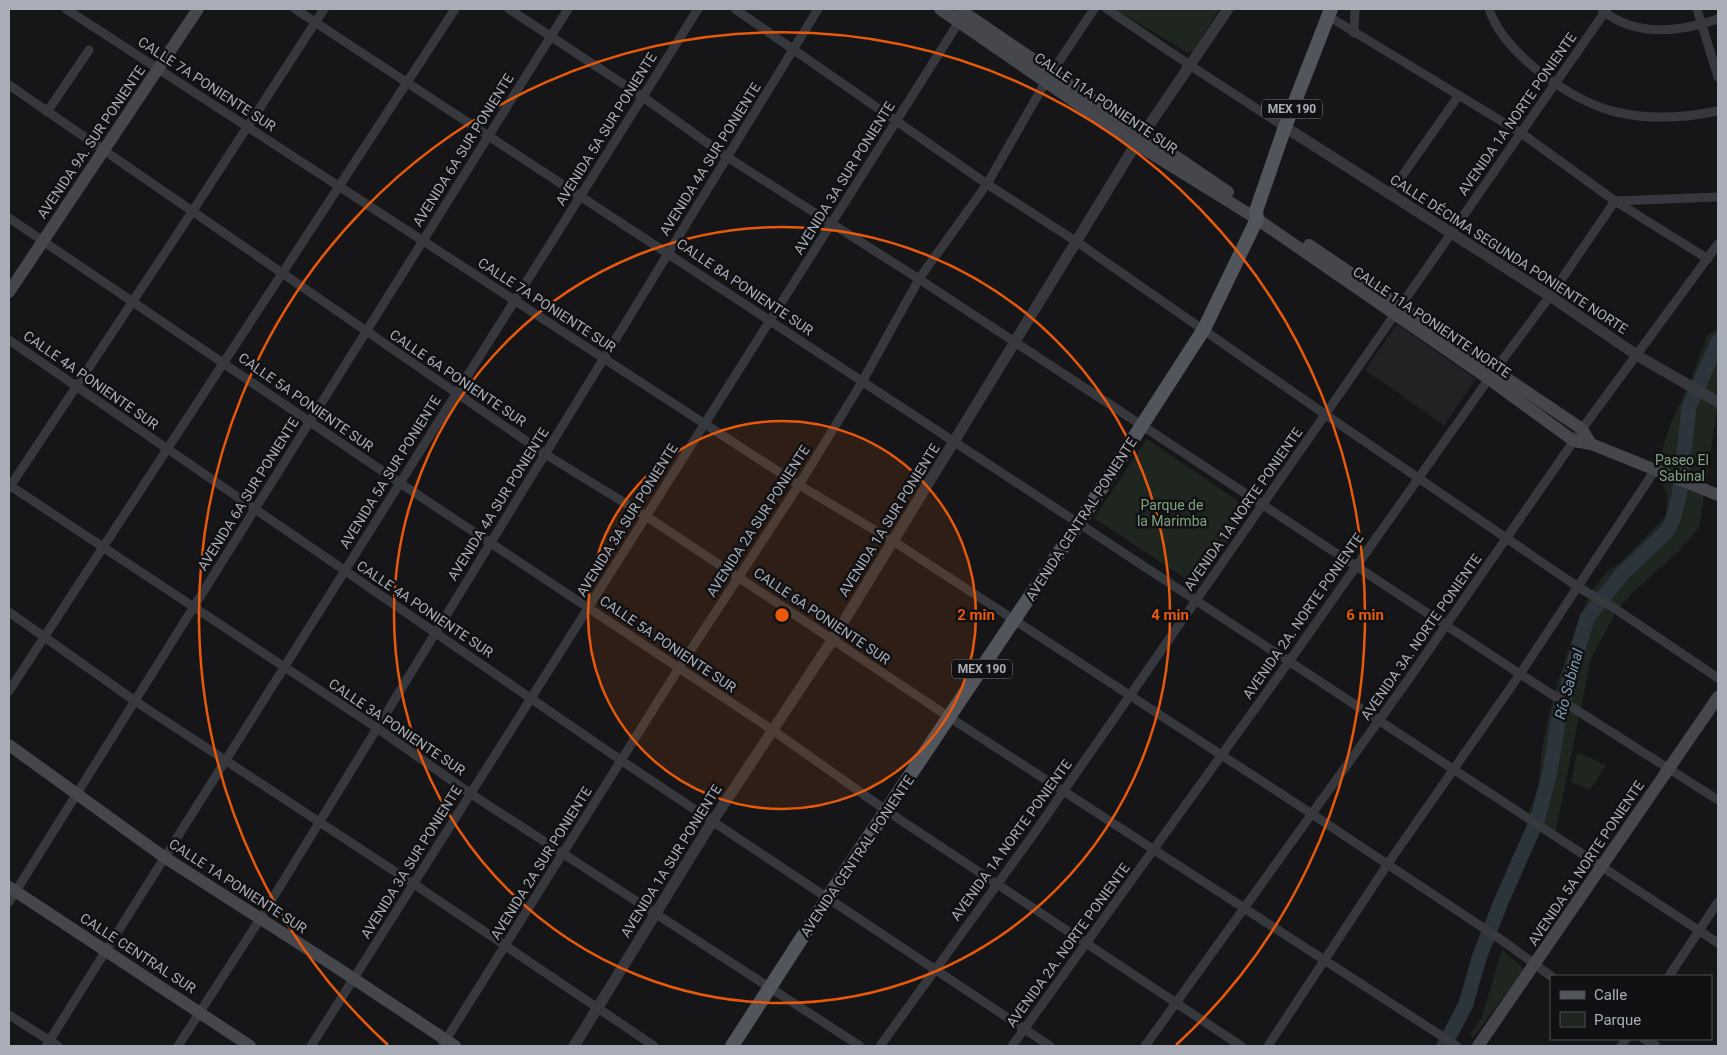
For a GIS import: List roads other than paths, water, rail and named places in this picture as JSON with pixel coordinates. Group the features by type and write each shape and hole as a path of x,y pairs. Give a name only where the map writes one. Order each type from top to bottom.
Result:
{"main road":[{"name":"AVENIDA 9A. SUR PONIENTE","path":"9,292 198,9"},
{"name":"CALLE 11A PONIENTE SUR","path":"940,9 963,13 1048,77 1139,139 1257,215"},
{"name":"AVENIDA CENTRAL PONIENTE","path":"732,1046 827,900 1079,523 1204,329 1257,215 1286,127 1330,12"},
{"name":"CALLE 11A PONIENTE NORTE","path":"1257,215 1492,374 1582,429"},
{"name":"CALLE 11A PONIENTE NORTE","path":"1492,374 1574,441 1591,444 1718,495"},
{"path":"1582,429 1591,444"},
{"name":"AVENIDA 5A NORTE PONIENTE","path":"1478,1046 1718,697"},
{"name":"CALLE 1A PONIENTE SUR","path":"9,745 164,857 353,979 448,1044"},
{"name":"CALLE CENTRAL SUR","path":"11,894 106,950 250,1046"}],"street":[{"name":"CALLE 7A PONIENTE SUR","path":"66,9 799,485 893,541 1220,756 1312,814 1503,941 1550,975"},
{"name":"CALLE 8A PONIENTE SUR","path":"295,9 669,253 862,382 1380,719 1718,943"},
{"path":"9,486 192,212 324,9"},
{"path":"9,691 406,81 455,9"},
{"path":"509,9 642,97 727,157 919,279 1520,674 1718,800"},
{"name":"AVENIDA 6A SUR PONIENTE","path":"11,894 135,701 568,9"},
{"name":"AVENIDA 5A SUR PONIENTE","path":"48,1044 698,9"},
{"path":"735,9 794,48 986,184 1078,242 1326,416 1578,587 1596,596 1718,679"},
{"name":"AVENIDA 4A SUR PONIENTE","path":"178,1046 260,920 818,9"},
{"name":"AVENIDA 2A SUR PONIENTE","path":"448,1044 563,852 679,668 799,485 862,382 919,279 986,184 1048,77 1094,9"},
{"path":"1107,9 1286,127"},
{"name":"AVENIDA 1A SUR PONIENTE","path":"574,1046 712,822 833,639 1014,342 1078,242 1139,139 1191,66 1228,9"},
{"path":"1354,33 1355,9"},
{"path":"1489,9 1503,33 1520,54 1555,84 1614,112 1670,118 1718,111"},
{"path":"1697,9 1718,77"},
{"path":"1604,10 1647,29 1666,31 1702,25 1718,19"},
{"name":"AVENIDA 1A NORTE PONIENTE","path":"880,1046 998,883 1262,504 1326,416 1604,10"},
{"path":"1330,12 1354,33 1521,133 1615,201 1708,259"},
{"name":"AVENIDA 3A SUR PONIENTE","path":"311,1046 963,13"},
{"path":"47,112 89,50"},
{"name":"CALLE 6A PONIENTE SUR","path":"9,85 545,454 739,576 949,717 1457,1046"},
{"path":"1390,194 1459,95"},
{"name":"CALLE DÉCIMA SEGUNDA PONIENTE NORTE","path":"1286,127 1550,296 1638,356 1717,402"},
{"path":"1615,201 1718,197"},
{"name":"AVENIDA 2A. NORTE PONIENTE","path":"1012,1046 1290,660 1492,374 1550,296 1615,201"},
{"name":"CALLE 5A PONIENTE SUR","path":"9,218 400,483 772,729 887,811 1241,1046"},
{"name":"AVENIDA 3A. NORTE PONIENTE","path":"1146,1046 1508,538 1582,429 1638,356 1718,244"},
{"name":"CALLE 4A PONIENTE SUR","path":"9,340 166,450 436,632 622,761 827,900 935,968 1050,1046"},
{"path":"1268,1046 1387,865 1520,674 1655,470"},
{"name":"CALLE 3A PONIENTE SUR","path":"9,486 102,549 377,728 471,794 860,1046"},
{"path":"9,612 135,701 414,884 654,1046"},
{"path":"1670,975 1718,902"},
{"path":"9,1015 48,1044 58,1046"}],"waterway":[{"name":"Río Sabinal","path":"1444,1046 1466,1004 1479,958 1538,818 1550,771 1559,716 1587,618 1622,574 1667,531 1673,519 1679,496 1689,407 1718,342"}],"park label":[{"name":"Paseo El Sabinal","path":"1682,468"},
{"name":"Parque de la Marimba","path":"1172,514"}]}
